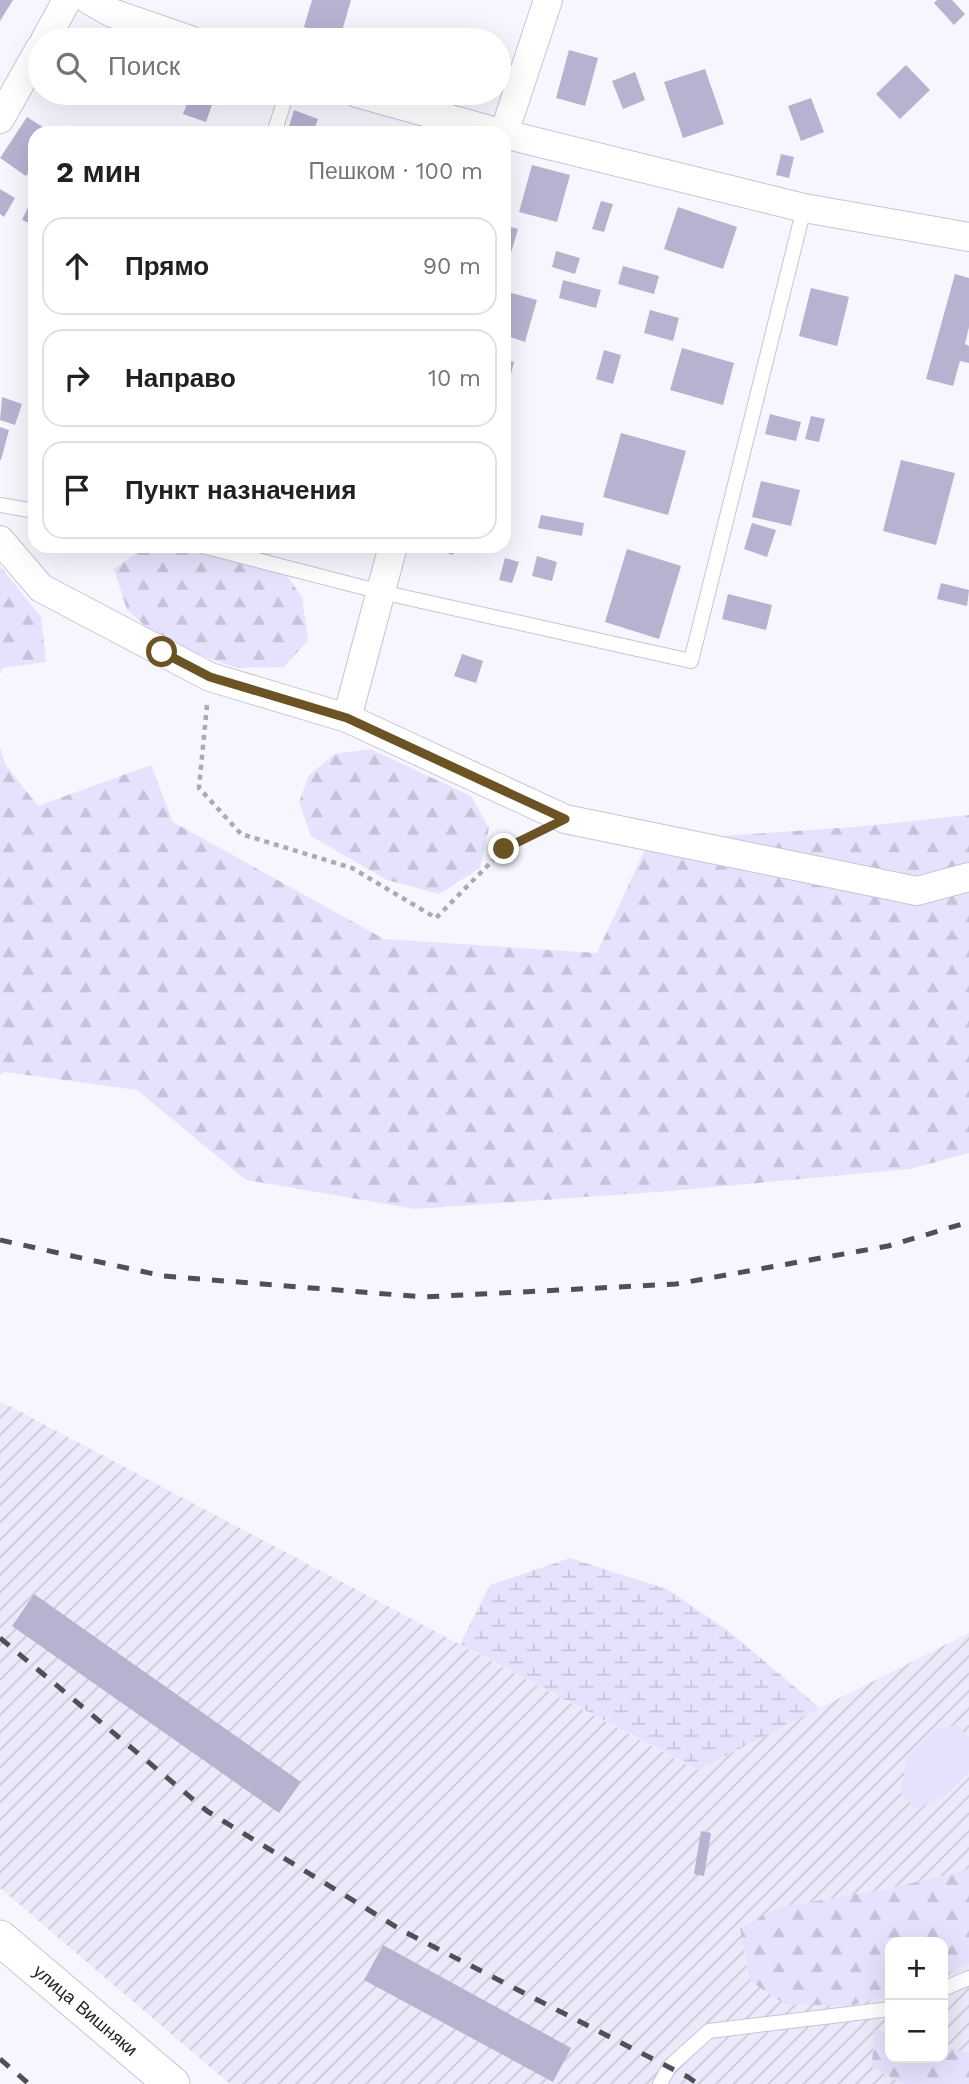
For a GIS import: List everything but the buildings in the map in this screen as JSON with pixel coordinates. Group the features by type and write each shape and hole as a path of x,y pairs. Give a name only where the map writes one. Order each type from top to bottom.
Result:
{"street":[{"path":"52,28 67,0"},
{"path":"89,0 112,13 155,28"},
{"path":"504,126 548,0"},
{"path":"0,119 28,69"},
{"path":"400,105 477,126"},
{"path":"511,135 804,208 969,237"},
{"path":"0,540 41,588 210,677 347,718 565,819 917,891 969,877"},
{"path":"347,718 391,553"},
{"name":"улица Вишняки","path":"0,1938 172,2084"}],"lane":[{"path":"276,126 283,105"},
{"path":"230,553 381,592 691,661 804,208"},
{"path":"0,505 28,511"},
{"path":"948,1987 969,1978"},
{"path":"660,2084 669,2067 709,2031 885,2010"}],"path":[{"path":"210,677 199,788 241,834 352,868 436,918 504,849 565,819"}],"shaded area":[{"path":"0,1401 697,1770 969,1633 969,2084 230,2084 0,1888"}],"green space":[{"path":"136,553 270,553 302,597 308,640 284,667 237,668 165,643 127,610 114,569"},
{"path":"0,566 41,617 46,662 2,668 0,675"},
{"path":"0,747 5,764 38,806 151,765 173,822 384,939 597,953 649,841 854,827 969,815 969,1153 910,1169 670,1191 415,1209 246,1180 137,1090 5,1072 0,1075"},
{"path":"370,749 471,796 489,828 480,868 439,894 387,880 311,836 299,802 309,775 335,754"},
{"path":"570,1558 667,1589 727,1630 820,1708 698,1770 460,1644 490,1585"},
{"path":"957,1725 969,1737 969,1772 944,1796 916,1809 900,1792 908,1756 936,1729"},
{"path":"969,1869 969,1963 948,1974 948,1937 885,1937 885,1996 849,2006 785,2004 750,1981 740,1928 780,1907 888,1889"},
{"path":"874,2030 885,2032 885,2063 948,2063 948,2047 969,2053 969,2084 903,2084 872,2067"}],"railway":[{"path":"0,1240 163,1276 424,1297 676,1284 888,1246 969,1222"},
{"path":"0,1638 207,1811 403,1931 698,2084"},
{"path":"0,2059 29,2084"}],"route":[{"path":"162,652 210,677 347,718 565,819 504,849"}]}
